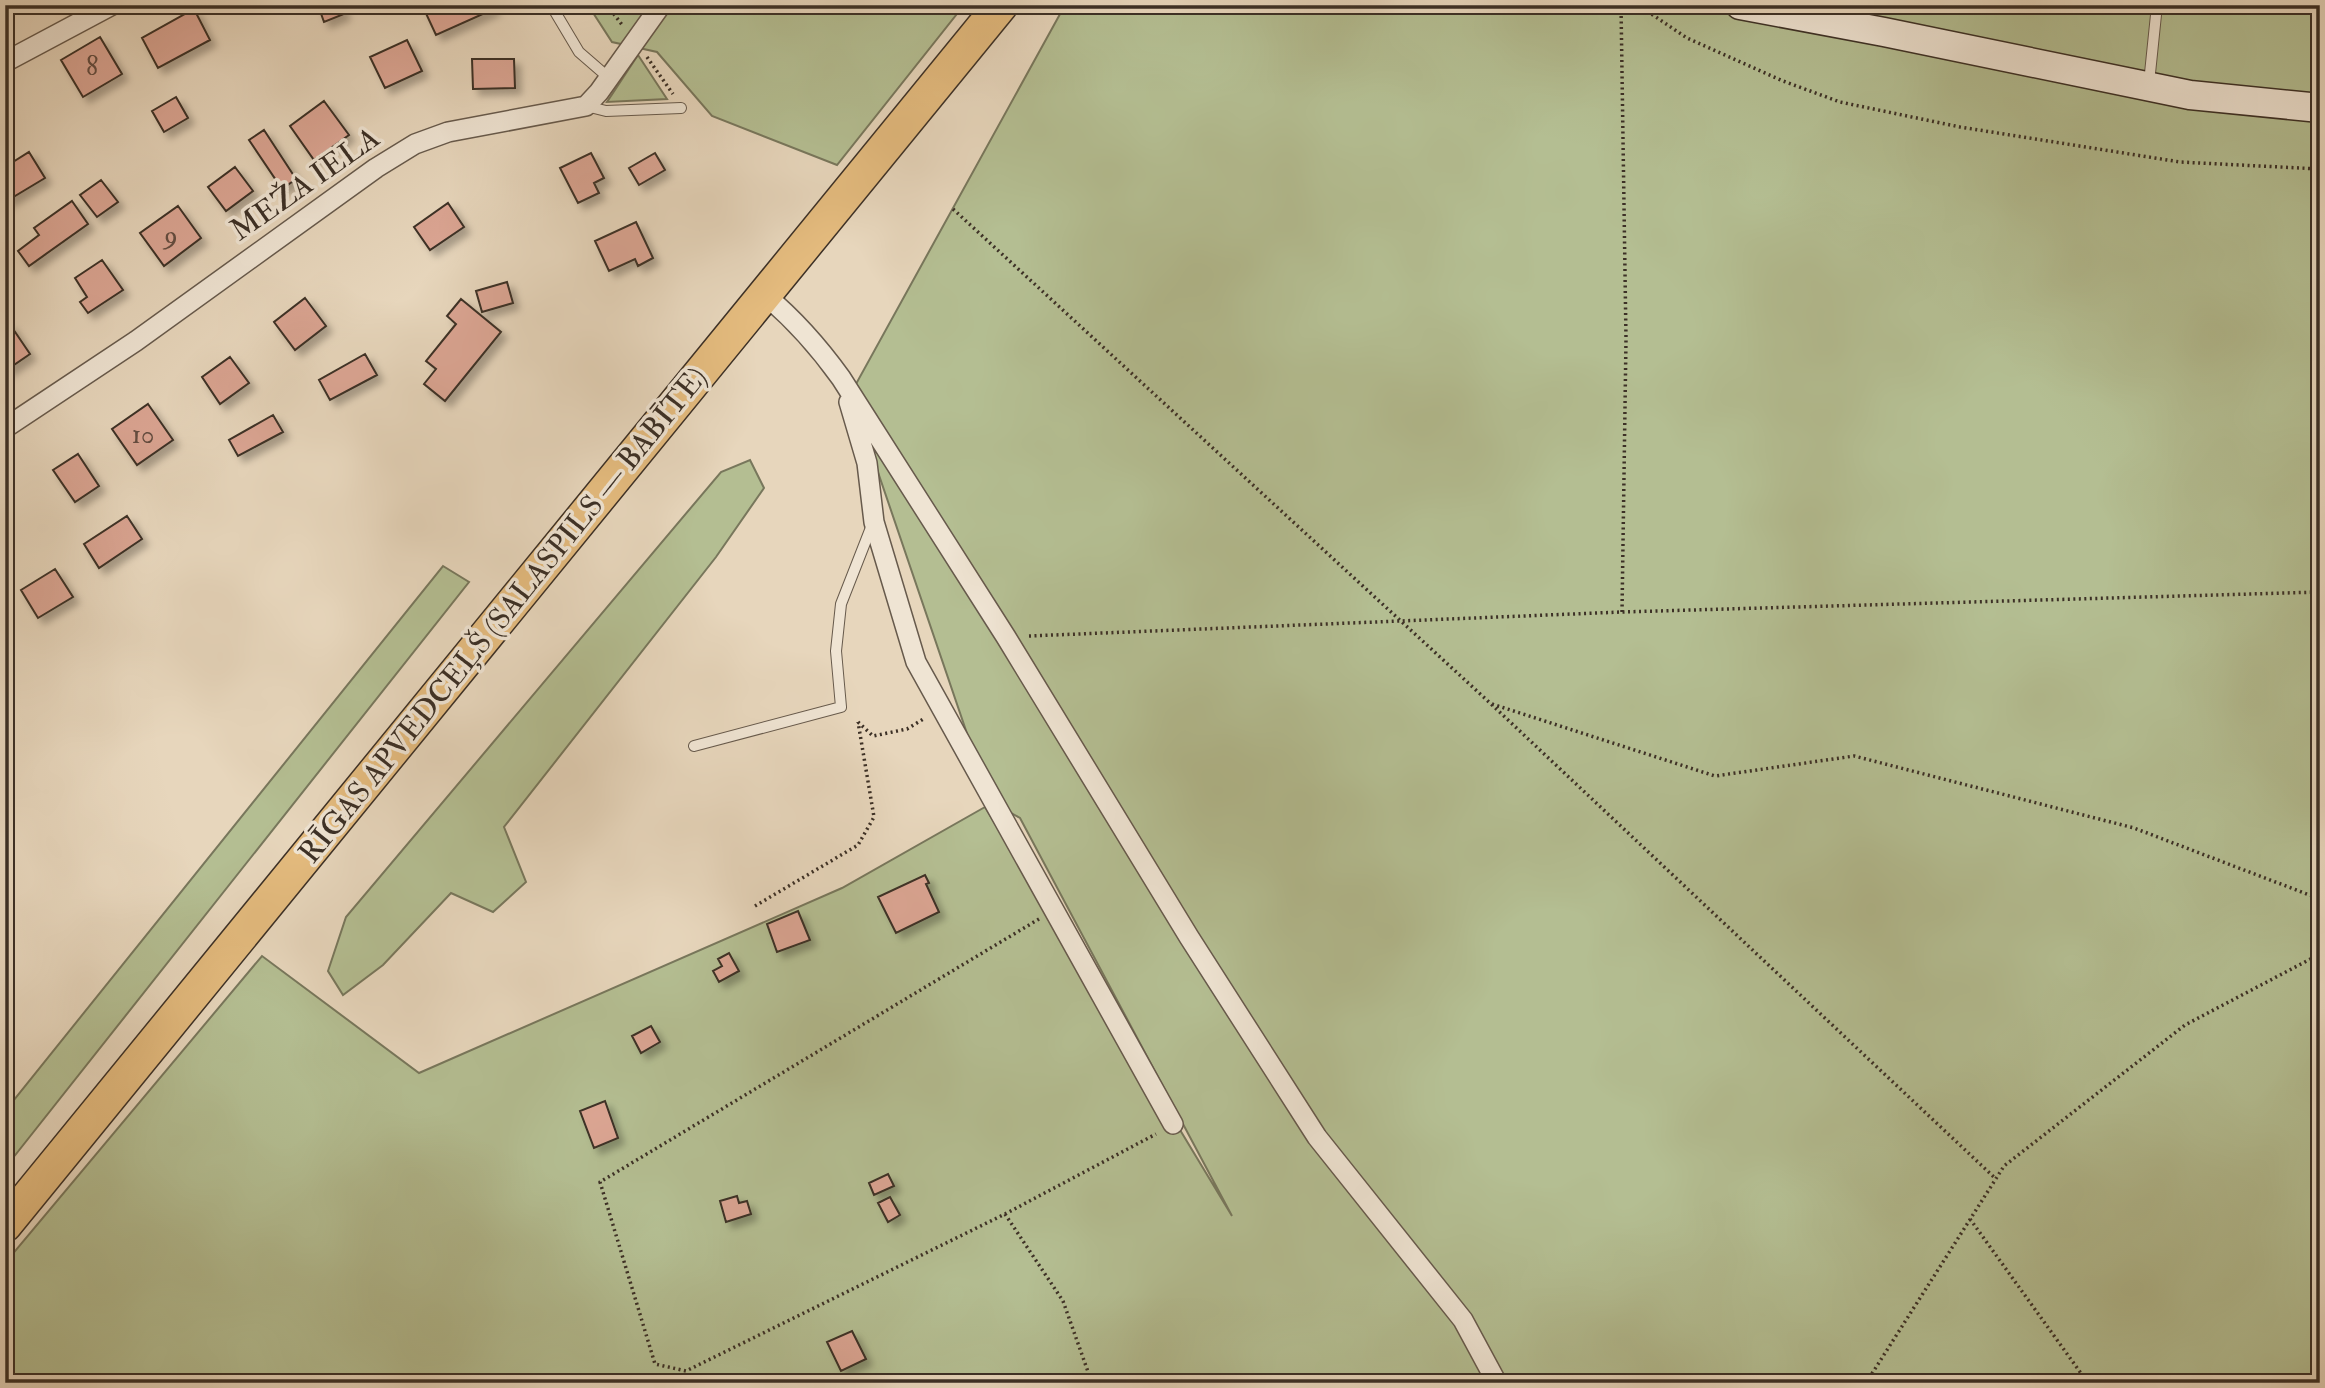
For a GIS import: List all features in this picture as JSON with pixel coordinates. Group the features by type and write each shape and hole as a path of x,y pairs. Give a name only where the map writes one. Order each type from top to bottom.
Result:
{"highway":[{"name":"RĪGAS APVEDCEĻŠ (SALASPILS — BABĪTE)","path":"5,1225 1001,5"}],"main road":[{"path":"1740,5 1779,8 2148,87 2238,101 2320,108"}],"street":[{"path":"5,62 112,5"},
{"path":"586,106 661,5"},
{"name":"MEŽA IELA","path":"5,428 136,341 371,172 415,144 485,123 586,106"},
{"path":"765,295 791,316 813,340 841,378 1006,637 1189,937 1317,1137 1463,1320 1497,1383"},
{"path":"841,378 867,463 874,522 916,662 1173,1124"}],"lane":[{"path":"551,5 579,52 609,78"},
{"path":"2148,87 2157,5"},
{"name":"MEŽA IELA","path":"586,106 606,111 681,108"},
{"path":"694,746 841,707 836,650 841,604 874,522"}],"path":[{"path":"1621,5 1626,339 1622,612"},
{"path":"1638,5 1687,38 1783,81 1840,102 1960,127 2180,162 2320,169"},
{"path":"953,209 1490,703 1996,1179"},
{"path":"1006,637 1622,612 2320,592"},
{"path":"1490,703 1715,776 1853,756 2134,828 2320,899"},
{"path":"841,707 873,736 907,729 942,709"},
{"path":"755,906 858,845 874,817 858,722"},
{"path":"1054,910 600,1182 655,1364 686,1371 1005,1214 1173,1124"},
{"path":"1866,1383 2004,1166 2185,1026 2320,954"},
{"path":"1005,1214 1063,1301 1093,1383"},
{"path":"1970,1219 2088,1383"}],"green space":[{"path":"588,5 964,5 837,165 712,116 657,52 612,42"},
{"path":"1065,5 2320,5 2320,1383 5,1383 5,1263 262,956 419,1073 842,888 985,807 1232,1216 1020,818 990,801 851,393"},
{"path":"638,55 667,99 607,102"},
{"path":"750,460 764,488 716,557 504,827 526,882 493,912 451,893 383,965 343,995 328,971 346,917 721,472"},
{"path":"443,566 469,582 5,1168 5,1111"}],"building":[{"path":"318,5 341,5 344,14 324,22"},
{"path":"492,5 494,9 436,35 423,7"},
{"path":"194,9 210,40 158,68 142,38"},
{"path":"100,37 122,74 83,97 61,60"},
{"path":"407,40 422,71 385,88 370,57"},
{"path":"472,59 514,59 515,88 473,89"},
{"path":"176,97 188,118 164,132 152,111"},
{"path":"324,101 349,135 314,160 290,126"},
{"path":"264,130 296,179 282,189 249,140"},
{"path":"29,152 45,178 5,202 5,167"},
{"path":"591,153 604,178 594,183 599,193 578,203 560,168"},
{"path":"655,153 665,170 639,185 629,168"},
{"path":"235,167 253,191 226,211 208,187"},
{"path":"101,180 118,202 97,217 80,195"},
{"path":"72,201 88,224 29,266 18,251 39,235 34,228"},
{"path":"448,203 464,227 430,250 414,227"},
{"path":"178,206 201,238 164,266 140,233"},
{"path":"636,222 653,258 638,266 635,259 609,271 595,241"},
{"path":"102,260 123,290 88,313 80,302 87,297 75,278"},
{"path":"507,282 513,303 482,312 476,291"},
{"path":"305,298 326,326 295,350 274,322"},
{"path":"461,299 501,332 445,401 424,384 436,369 426,361 456,324 447,316"},
{"path":"9,323 30,354 5,371 5,325"},
{"path":"365,354 377,375 330,400 319,380"},
{"path":"230,357 249,383 220,404 202,377"},
{"path":"148,404 173,440 137,465 112,429"},
{"path":"273,415 283,432 238,456 229,440"},
{"path":"78,454 99,486 75,502 53,470"},
{"path":"127,516 142,539 99,568 84,544"},
{"path":"55,569 73,597 38,618 21,590"},
{"path":"925,875 929,883 926,884 939,912 896,933 878,897"},
{"path":"798,911 810,940 777,952 767,924"},
{"path":"729,953 739,971 719,982 713,971 722,966 718,959"},
{"path":"651,1026 660,1042 641,1053 632,1036"},
{"path":"605,1101 618,1138 594,1148 580,1111"},
{"path":"888,1174 894,1186 874,1195 869,1183"},
{"path":"737,1196 739,1203 747,1201 751,1214 726,1222 720,1201"},
{"path":"890,1197 900,1215 888,1222 878,1203"},
{"path":"852,1331 866,1359 841,1371 827,1342"}]}
